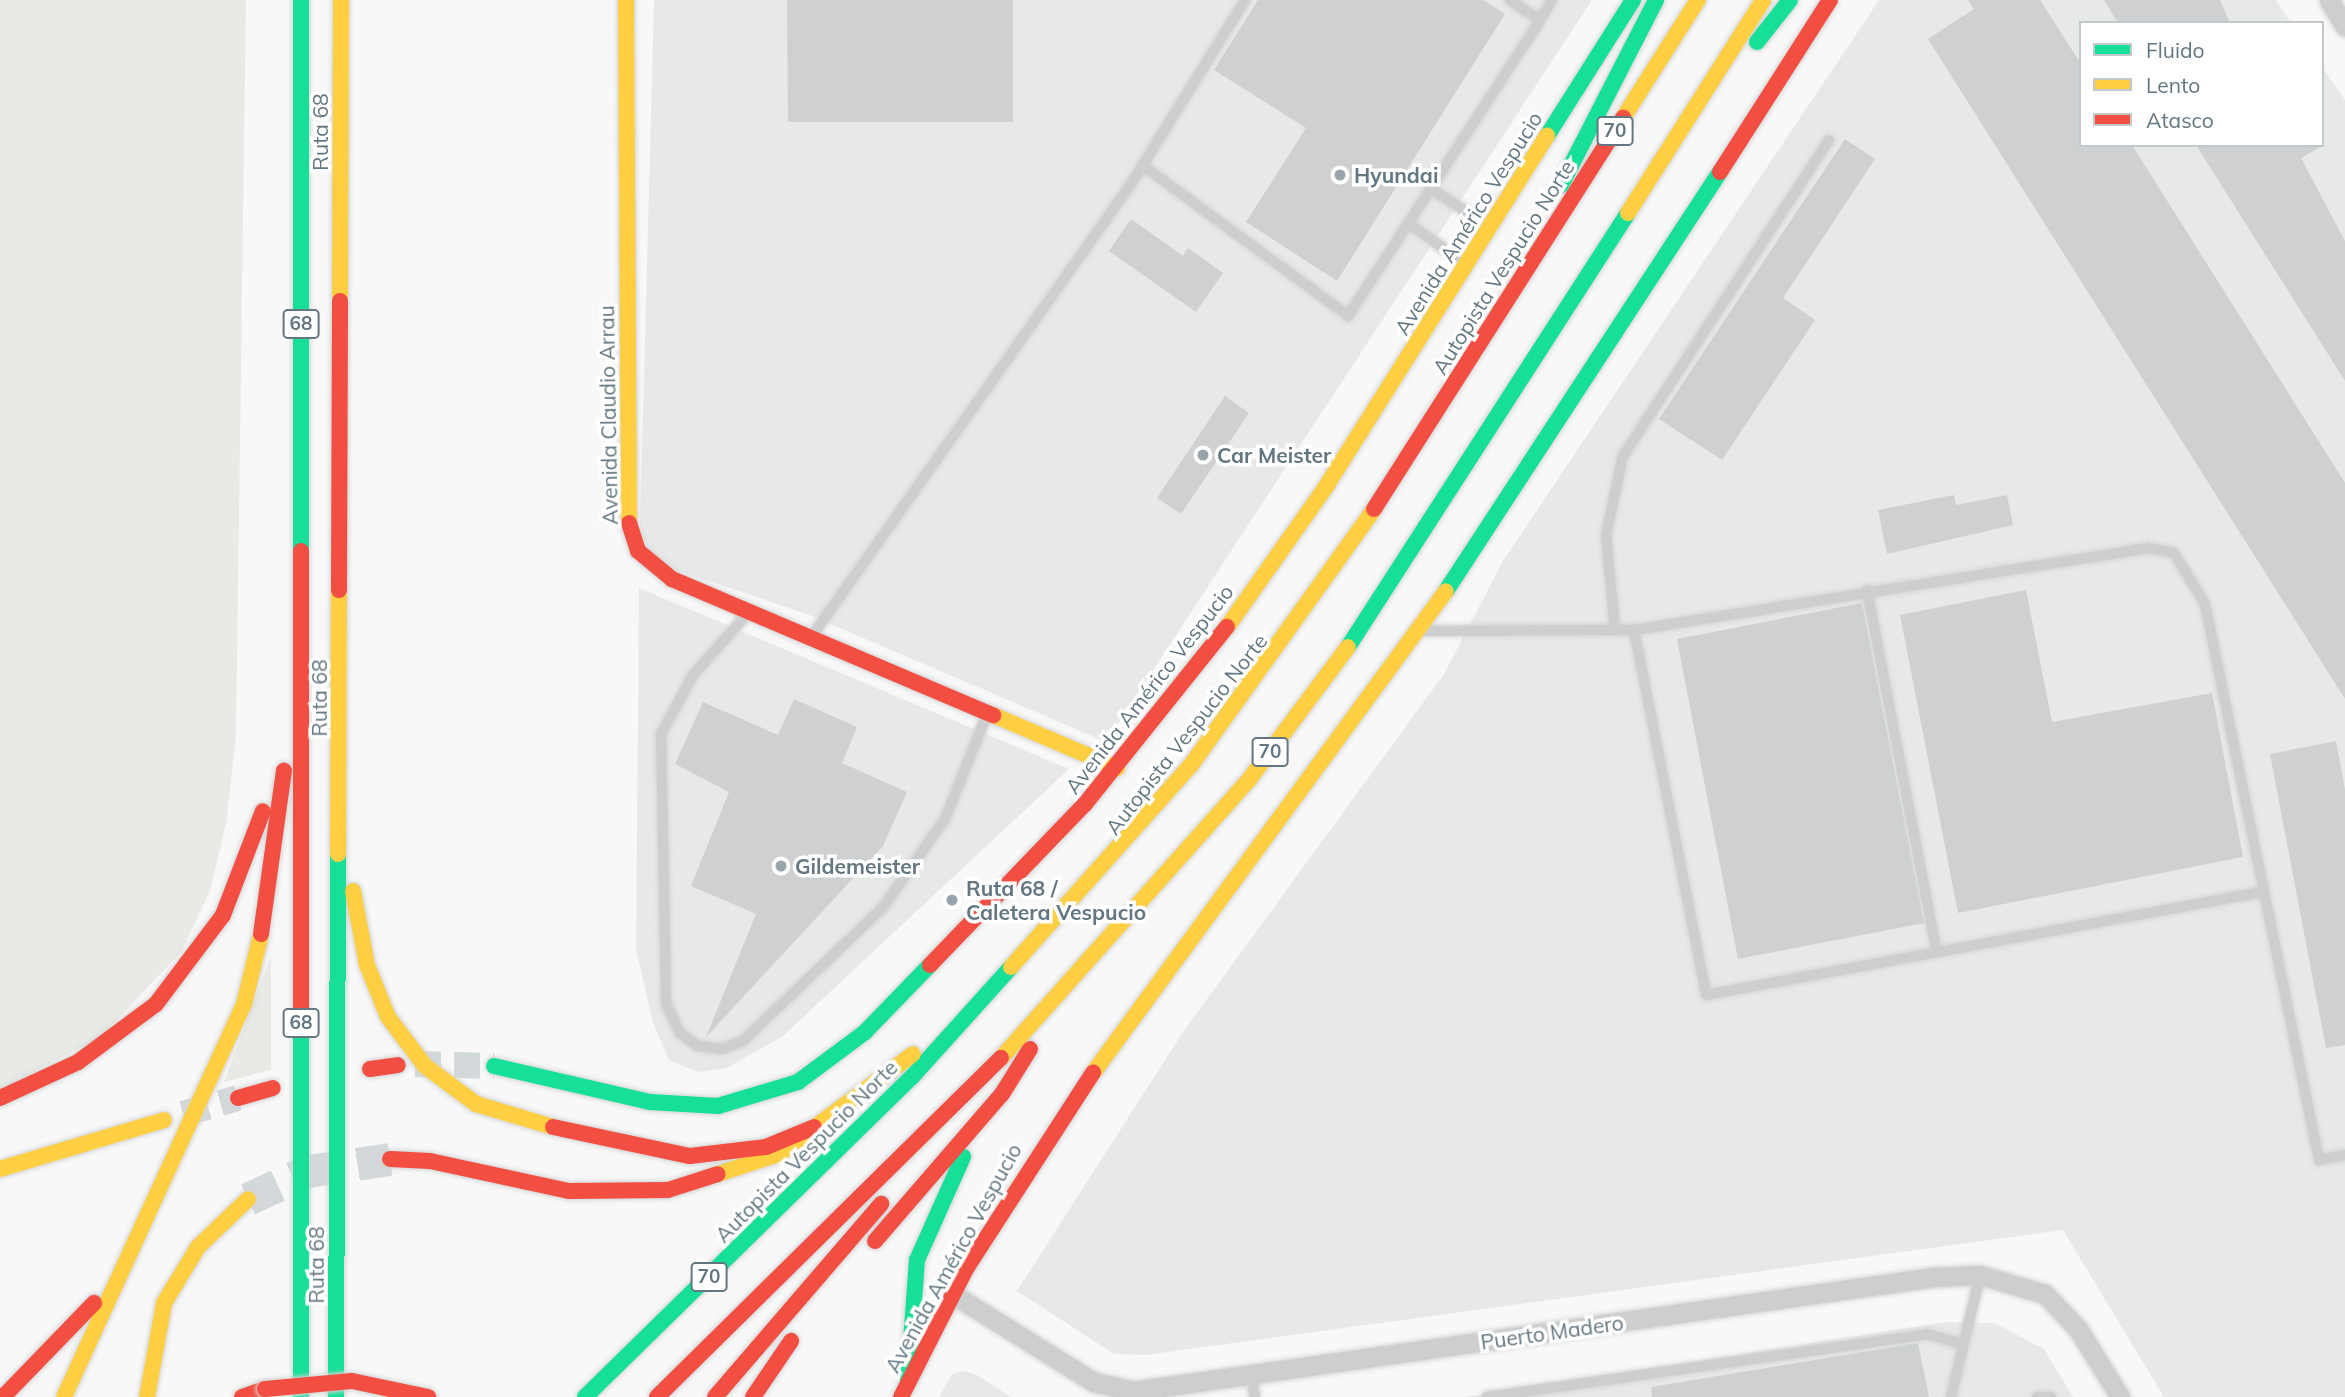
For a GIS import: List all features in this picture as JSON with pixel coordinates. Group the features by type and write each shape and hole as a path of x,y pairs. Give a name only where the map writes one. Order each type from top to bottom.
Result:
{"main road":[{"name":"Ruta 68","path":"301,0 301,1397"},
{"name":"Ruta 68","path":"336,1397 341,0"},
{"name":"Avenida Claudio Arrau","path":"626,0 627,516 639,551 655,569 1117,768"},
{"name":"Avenida Américo Vespucio","path":"494,1066 680,1107 744,1101 798,1082 879,1019 1117,768 1293,536 1633,0"},
{"path":"1531,263 1587,127 1656,0"},
{"name":"Autopista Vespucio Norte","path":"585,1397 970,1015 1102,871 1255,683 1531,263 1698,0"},
{"name":"70","path":"657,1397 1063,993 1218,818 1343,655 1763,0"},
{"path":"1636,199 1790,0"},
{"name":"Avenida Américo Vespucio","path":"901,1397 954,1295 1028,1164 1094,1068 1418,631 1558,427 1830,0"},
{"path":"283,727 301,648"},
{"path":"64,1397 253,976 301,648"},
{"path":"0,1098 100,1048 156,1004 187,968 242,874 277,754"},
{"path":"340,826 380,1002 414,1054 462,1096 513,1119 690,1156 766,1147 814,1127"},
{"path":"908,1382 917,1260 952,1176 1063,993"},
{"path":"390,1159 440,1162 569,1191 636,1193 742,1170 814,1127 970,1015"},
{"path":"715,1397 1039,1031"},
{"path":"370,1069 398,1065"},
{"path":"238,1098 273,1088"},
{"path":"862,1255 1002,1094"},
{"path":"0,1169 164,1120"},
{"path":"147,1397 152,1342 169,1292 198,1247 248,1199"},
{"path":"3,1397 76,1326 131,1249"},
{"path":"753,1397 800,1329"},
{"path":"242,1397 265,1389 352,1381 428,1397"}],"street":[{"path":"2329,0 2345,27"},
{"name":"Puerto Madero","path":"954,1295 1114,1390 1251,1375 1934,1277 1980,1275 2045,1294 2078,1329 2120,1397"}],"lane":[{"path":"811,637 1142,165 1245,0"},
{"path":"1510,0 1540,20"},
{"path":"1142,165 1348,316 1552,0"},
{"path":"1615,631 1606,535 1623,456 1829,140"},
{"path":"1430,189 1490,226"},
{"path":"1408,223 1467,265"},
{"path":"1418,631 1634,630 1867,590 2148,548 2174,553 2205,604 2319,1160 2345,1154"},
{"path":"1867,590 1937,952"},
{"path":"750,610 693,675 660,734 666,1004 680,1033 698,1046 722,1049 744,1040 884,906 945,819 987,713"},
{"path":"1634,630 1706,995 2262,892"},
{"path":"1951,1397 1980,1275"},
{"path":"1487,1397 1927,1334 1962,1344"},
{"path":"1251,1375 1255,1397"},
{"path":"2037,1397 2050,1397"}],"shaded area":[{"path":"0,0 246,0 236,735 226,823 210,891 181,952 101,1037 0,1089"},
{"path":"654,0 1592,0 1106,742 807,614 664,566 649,552 640,528"},
{"path":"1879,0 2276,0 2290,21 2079,21 2079,147 2324,147 2324,70 2345,100 2345,1397 2164,1397 2063,1230 1146,1355 1114,1354 1017,1291 1183,1032 1444,674 1503,561"},
{"path":"639,588 1069,769 783,1036 727,1068 698,1072 669,1060 653,1023 636,949"},
{"path":"271,956 271,1070 224,1082"},
{"path":"1946,1322 1994,1323 2044,1349 2073,1397 1464,1397"},
{"path":"963,1371 977,1375 1011,1397 939,1397 952,1374"}],"building":[{"path":"787,0 1013,0 1013,122 788,122"},
{"name":"Hyundai","path":"1258,0 1483,0 1505,14 1337,281 1246,222 1306,128 1214,70"},
{"path":"1968,0 2040,0 2079,61 2079,147 2133,147 2345,483 2345,699 1928,39 1974,9"},
{"path":"2104,0 2220,0 2229,21 2117,21"},
{"path":"1845,139 1875,159 1783,298 1815,320 1722,460 1659,419"},
{"path":"2197,147 2320,147 2301,158 2345,241 2345,381"},
{"path":"1131,219 1183,256 1188,248 1223,273 1196,312 1109,251"},
{"name":"Car Meister","path":"1225,396 1249,413 1181,514 1157,498"},
{"path":"1954,495 1956,505 2007,495 2013,525 1887,554 1878,510"},
{"path":"2026,590 2052,722 2212,693 2243,857 1958,913 1900,615"},
{"path":"1862,603 1924,923 1738,959 1677,639"},
{"name":"Gildemeister","path":"794,699 857,727 842,763 907,792 883,846 706,1037 756,914 691,886 729,792 675,764 703,702 778,735"},
{"path":"2336,741 2345,790 2345,1045 2326,1048 2270,754"},
{"path":"1918,1343 1929,1397 1652,1397 1651,1387"}],"tunnel":[{"path":"415,1064 494,1066"},
{"path":"183,1114 238,1098"},
{"path":"248,1199 308,1171 390,1159"}],"traffic: fast":[{"path":"301,0 301,551"},
{"path":"1547,136 1633,0"},
{"path":"1561,185 1656,0"},
{"path":"1757,42 1790,0"},
{"path":"1446,591 1720,172"},
{"path":"1348,647 1628,213"},
{"path":"336,1397 338,854"},
{"path":"494,1066 650,1102 718,1106 798,1082 865,1032 930,965"},
{"path":"585,1397 912,1077 1011,967"},
{"path":"301,1015 301,1397"},
{"path":"908,1382 917,1260 963,1157"}],"traffic: slow":[{"path":"340,301 341,0"},
{"path":"626,0 629,523"},
{"path":"1623,118 1698,0"},
{"path":"1628,213 1763,0"},
{"path":"1227,627 1327,485 1547,136"},
{"path":"1011,967 1191,765 1374,509"},
{"path":"338,854 339,590"},
{"path":"1093,1073 1446,591"},
{"path":"1001,1058 1248,781 1348,647"},
{"path":"993,715 1117,768"},
{"path":"353,891 367,965 388,1017 425,1066 476,1104 553,1127"},
{"path":"64,1397 244,1004 261,934"},
{"path":"718,1174 779,1154 913,1054"},
{"path":"0,1169 164,1120"},
{"path":"147,1397 164,1303 198,1247 248,1199"}],"traffic: jam":[{"path":"1720,172 1830,0"},
{"path":"1374,509 1623,118"},
{"path":"339,590 340,301"},
{"path":"629,523 638,551 672,579 993,715"},
{"path":"301,551 301,1015"},
{"path":"930,965 1085,804 1227,627"},
{"path":"261,934 284,771"},
{"path":"0,1098 78,1062 156,1004 223,915 263,811"},
{"path":"875,1241 1002,1094 1030,1049"},
{"path":"657,1397 1001,1058"},
{"path":"370,1069 398,1065"},
{"path":"901,1397 966,1269 1093,1073"},
{"path":"238,1098 273,1088"},
{"path":"553,1127 690,1156 766,1147 814,1127"},
{"path":"390,1159 430,1161 569,1191 668,1190 718,1174"},
{"path":"715,1397 881,1204"},
{"path":"3,1397 94,1303"},
{"path":"753,1397 791,1341"},
{"path":"265,1389 352,1381 428,1397"},
{"path":"242,1397 265,1389"}],"place":[{"name":"Hyundai","path":"1340,175"},
{"name":"Car Meister","path":"1203,455"},
{"name":"Gildemeister","path":"781,866"},
{"name":"Ruta 68 / Caletera Vespucio","path":"952,900"}]}
